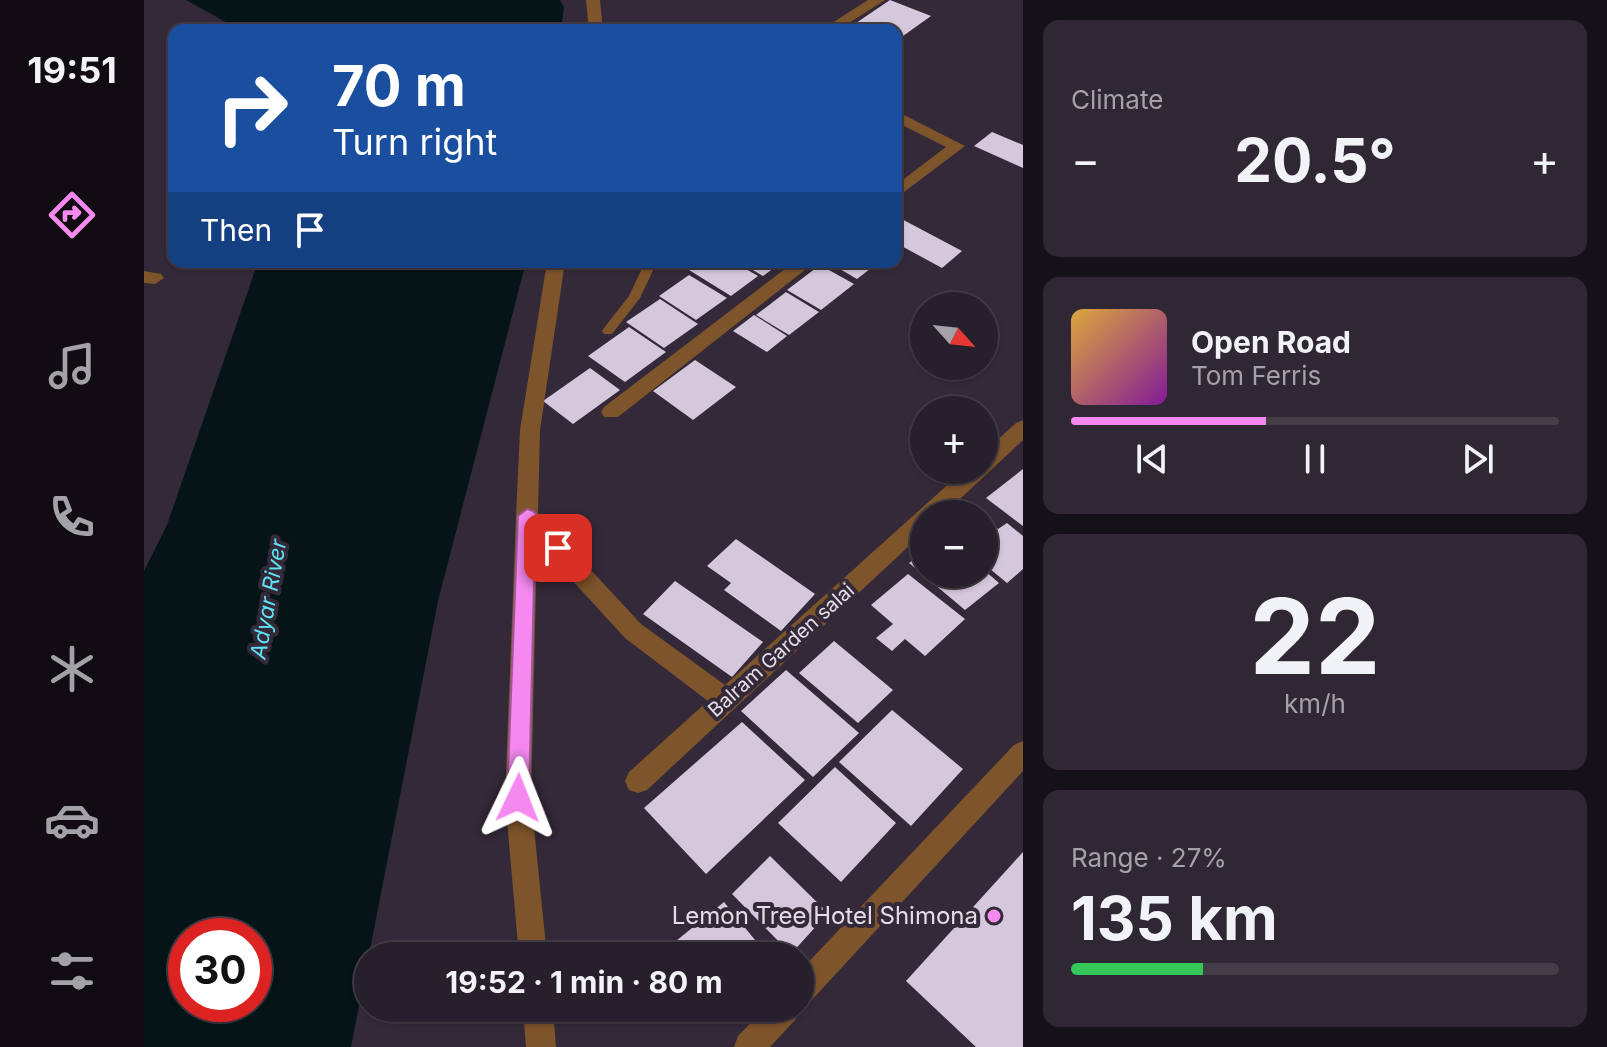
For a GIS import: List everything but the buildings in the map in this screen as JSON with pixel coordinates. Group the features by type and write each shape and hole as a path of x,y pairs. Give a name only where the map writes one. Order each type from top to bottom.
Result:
{"street":[{"path":"593,0 595,24"},
{"path":"838,24 878,0"},
{"path":"902,119 957,146 902,188"},
{"path":"532,942 518,798 527,516 530,430 555,268"},
{"path":"611,412 798,268"},
{"path":"998,451 1023,428"},
{"path":"945,500 963,484"},
{"path":"527,516 633,631 726,700"},
{"name":"Balram Garden salai","path":"638,781 910,532"},
{"path":"814,977 1023,753"},
{"path":"539,1022 541,1047"},
{"path":"749,1047 772,1022"}],"lane":[{"path":"608,331 634,298 648,268"}],"water":[{"path":"186,0 560,0 564,7 562,24 229,24"},
{"name":"Adyar River","path":"256,268 524,268 438,601 371,942 354,942 356,1022 351,1047 144,1047 144,571 167,525"}],"place":[{"name":"Lemon Tree Hotel Shimona","path":"994,916"}],"route":[{"path":"518,798 527,516 558,548"}]}
